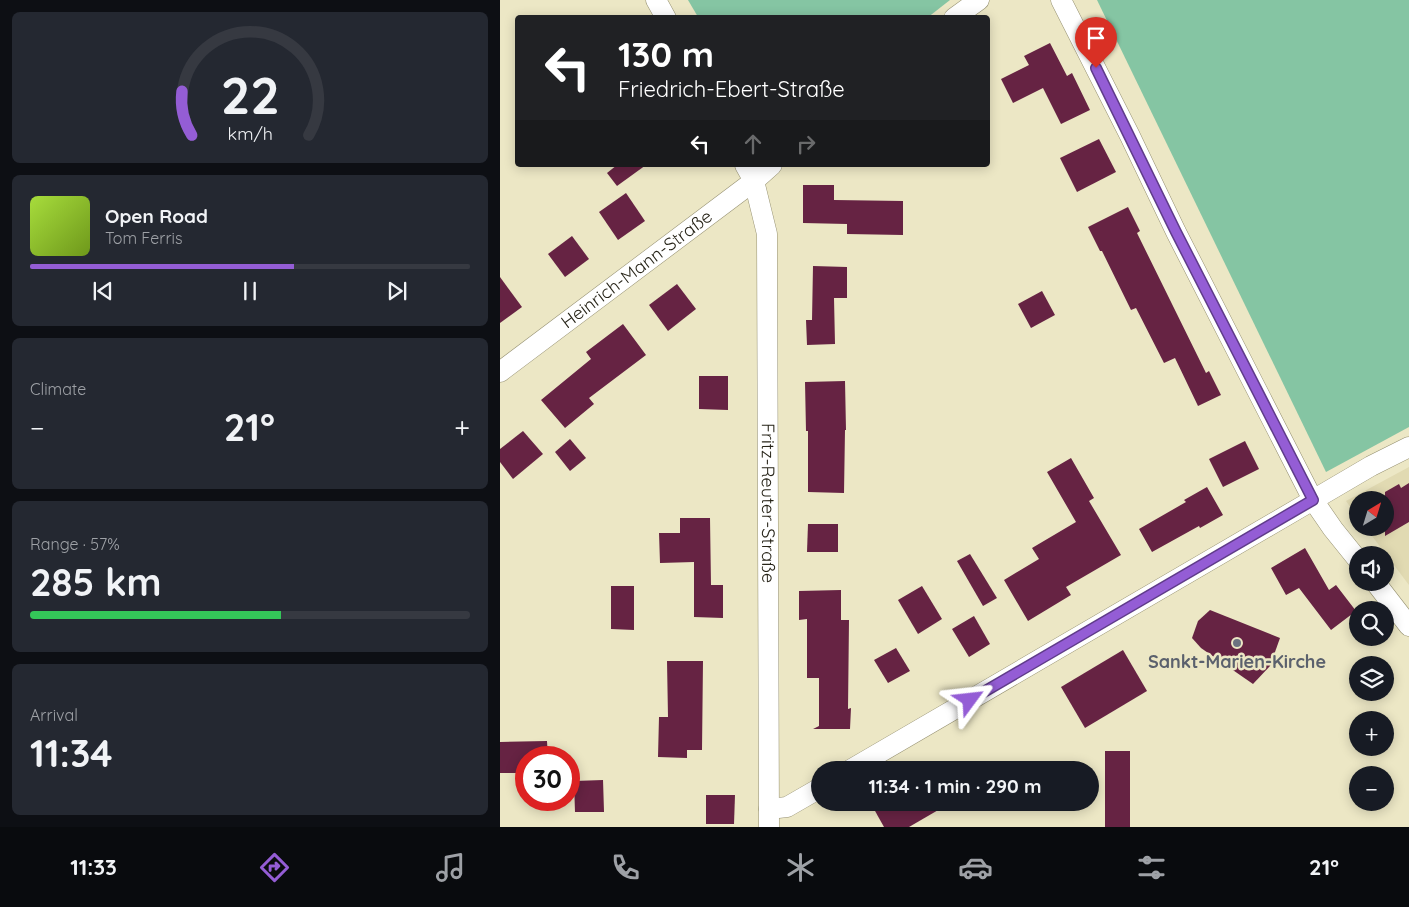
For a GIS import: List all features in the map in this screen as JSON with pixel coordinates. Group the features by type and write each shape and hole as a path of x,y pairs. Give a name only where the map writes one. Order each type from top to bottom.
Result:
{"street":[{"path":"656,0 664,15"},
{"path":"958,15 979,0"},
{"path":"1061,0 1176,232 1313,500 1349,549"},
{"name":"Heinrich-Mann-Straße","path":"500,372 749,173 766,167"},
{"name":"Fritz-Reuter-Straße","path":"749,173 767,234 769,818"},
{"path":"865,761 1371,466 1409,447"},
{"path":"1382,591 1409,626"},
{"path":"769,818 811,793"}],"shaded area":[{"path":"1409,467 1409,585 1394,565 1394,546 1380,546 1372,536 1394,536 1394,491 1365,491"}],"green space":[{"path":"688,0 950,0 931,15 697,15"},
{"path":"1097,0 1409,0 1409,427 1326,472"}],"building":[{"path":"1050,43 1067,76 1072,73 1090,110 1061,124 1043,88 1013,103 1001,79 1029,65 1024,56"},
{"path":"1099,139 1116,172 1077,192 1060,158"},
{"path":"614,167 643,167 617,186 607,173"},
{"path":"803,185 834,185 834,200 903,201 903,235 847,234 847,224 803,223"},
{"path":"626,193 645,221 618,240 599,212"},
{"path":"1128,207 1140,231 1137,233 1206,373 1209,371 1221,395 1198,406 1175,358 1164,363 1136,308 1131,310 1088,227"},
{"path":"572,236 589,259 565,277 548,254"},
{"path":"813,266 847,267 847,298 834,298 835,344 807,345 806,320 812,320"},
{"path":"500,277 522,307 500,323"},
{"path":"677,284 696,309 668,331 649,305"},
{"path":"1042,291 1055,315 1031,328 1018,304"},
{"path":"623,324 646,355 589,398 594,404 565,428 541,400 591,359 586,352"},
{"path":"699,376 728,376 728,410 699,409"},
{"path":"845,381 844,493 808,492 808,431 806,431 805,382"},
{"path":"523,431 543,454 513,479 500,462 500,449"},
{"path":"570,439 586,458 570,471 555,452"},
{"path":"1245,441 1259,469 1223,487 1209,459"},
{"path":"1071,458 1094,498 1089,501 1121,555 1066,587 1071,595 1028,621 1004,580 1039,559 1032,548 1076,522 1047,472"},
{"path":"1409,483 1409,522 1394,531 1394,491 1387,491 1399,484 1401,488"},
{"path":"1207,487 1223,515 1152,552 1139,529 1186,502 1184,500"},
{"path":"680,518 710,518 711,585 723,585 723,618 694,617 694,562 660,563 659,533 680,533"},
{"path":"808,524 838,524 838,552 807,552"},
{"path":"1305,548 1329,590 1336,585 1349,602 1349,616 1331,630 1299,588 1286,595 1271,568"},
{"path":"970,554 997,598 983,606 957,561"},
{"path":"611,586 634,586 634,630 611,629"},
{"path":"922,586 942,619 918,634 898,600"},
{"path":"841,590 841,620 849,620 848,709 851,708 850,729 813,729 819,726 819,678 807,678 807,619 799,620 799,591"},
{"name":"Sankt-Marien-Kirche","path":"1210,610 1280,638 1270,666 1253,684 1201,648 1192,638 1198,621"},
{"path":"974,616 990,644 969,657 952,629"},
{"path":"896,648 910,671 888,683 874,660"},
{"path":"1123,650 1147,691 1085,728 1061,687"},
{"path":"667,661 703,661 702,750 687,750 687,758 658,757 659,717 668,717"},
{"path":"547,741 547,746 515,746 515,773 500,773 500,742"},
{"path":"1105,751 1130,751 1130,827 1105,827"},
{"path":"603,780 604,812 575,812 580,811 580,781"},
{"path":"706,795 735,795 734,824 706,824"},
{"path":"875,811 937,811 909,827 884,827"}],"place":[{"name":"Sankt-Marien-Kirche","path":"1237,643"}],"route":[{"path":"970,700 1313,500 1176,232 1096,68"}]}
